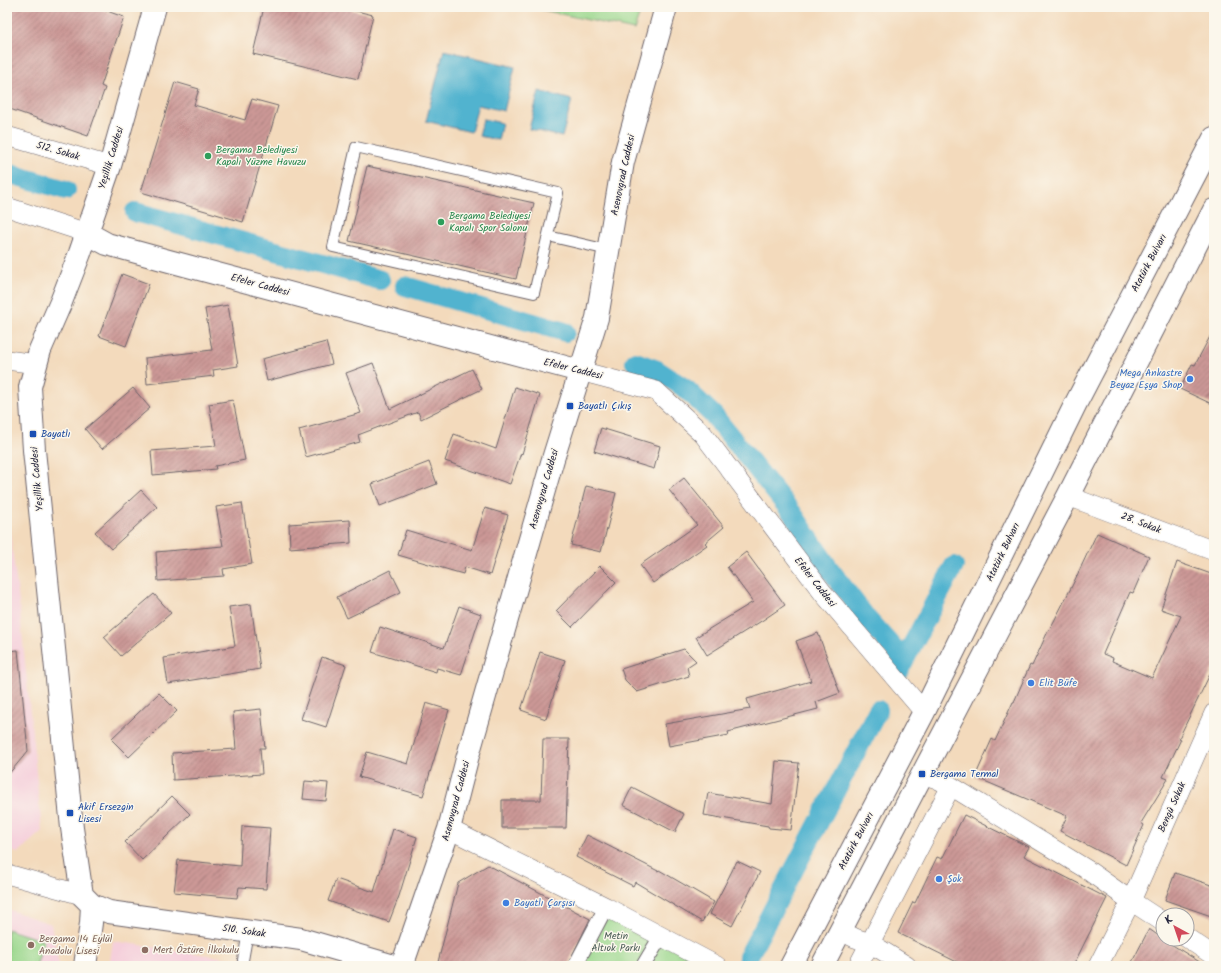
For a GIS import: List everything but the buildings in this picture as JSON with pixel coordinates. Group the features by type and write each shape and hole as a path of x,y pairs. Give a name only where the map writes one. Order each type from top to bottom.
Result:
{"main road":[{"name":"Yeşillik Caddesi","path":"85,966 92,923 72,828 34,450 30,387 40,350 61,302 110,166 155,7"},
{"name":"Asenovgrad Caddesi","path":"402,966 449,829 467,758 553,459 597,318 623,162 666,7"},
{"name":"Atatürk Bulvarı","path":"791,966 924,712 1076,403 1214,138"},
{"path":"822,966 1068,496 1214,210"},
{"name":"Efeler Caddesi","path":"87,233 107,244 155,258 580,371"},
{"name":"510. Sokak","path":"87,900 109,912 301,939 394,966"}],"street":[{"name":"512. Sokak","path":"7,136 110,166"},
{"path":"7,207 87,233"},
{"path":"7,360 36,364"},
{"name":"Efeler Caddesi","path":"580,371 656,390 703,434 823,593 924,712"},
{"name":"28. Sokak","path":"1068,496 1214,551"},
{"name":"Bengü Sokak","path":"1098,966 1131,901 1214,713"},
{"path":"922,774 951,786 1086,869 1155,917"},
{"path":"858,966 951,786"},
{"path":"449,829 606,907 712,965"},
{"name":"510. Sokak","path":"7,874 87,900"},
{"path":"575,966 606,907"},
{"path":"841,930 855,938 870,943 907,966"},
{"path":"643,966 661,936"},
{"path":"1195,943 1214,956"}],"lane":[{"path":"356,147 558,193 548,236 534,294 333,248 356,147"},
{"path":"548,236 608,250"},
{"path":"243,960 248,932"}],"shaded area":[{"path":"7,510 19,602 42,831 18,853 7,850"},
{"name":"Bergama 14 Eylül Anadolu Lisesi","path":"7,909 51,924 59,966 7,966"},
{"name":"Mert Öztüre İlkokulu","path":"113,941 280,966 109,966"}],"green space":[{"path":"529,7 642,7 634,30"},
{"name":"Metin Altıok Parkı","path":"606,907 717,966 575,966"},
{"path":"7,929 44,941 36,966 7,966"}],"water":[{"path":"444,50 515,67 504,111 478,105 471,132 426,121"},
{"path":"539,91 572,100 562,137 529,129"},
{"path":"483,119 502,123 498,140 479,136"}],"waterway":[{"path":"7,173 66,190"},
{"path":"135,212 380,280"},
{"path":"405,286 565,332"},
{"path":"635,362 657,370 686,389 714,416 793,514 828,567 868,620 904,660"},
{"path":"899,670 954,566"},
{"path":"748,957 878,710"}],"place":[{"name":"Bergama Belediyesi Kapalı Yüzme Havuzu","path":"208,156"},
{"name":"Bergama Belediyesi Kapalı Spor Salonu","path":"441,222"},
{"name":"Mega Ankastre Beyaz Eşya Shop","path":"1190,379"},
{"name":"Bayatlı Çıkış","path":"570,406"},
{"name":"Bayatlı","path":"33,434"},
{"name":"Elit Büfe","path":"1031,683"},
{"name":"Bergama Termal","path":"922,774"},
{"name":"Akif Ersezgin Lisesi","path":"70,813"},
{"name":"Şok","path":"939,879"},
{"name":"Bayatlı Çarşısı","path":"506,903"},
{"name":"Bergama 14 Eylül Anadolu Lisesi","path":"31,945"},
{"name":"Mert Öztüre İlkokulu","path":"145,950"}]}
